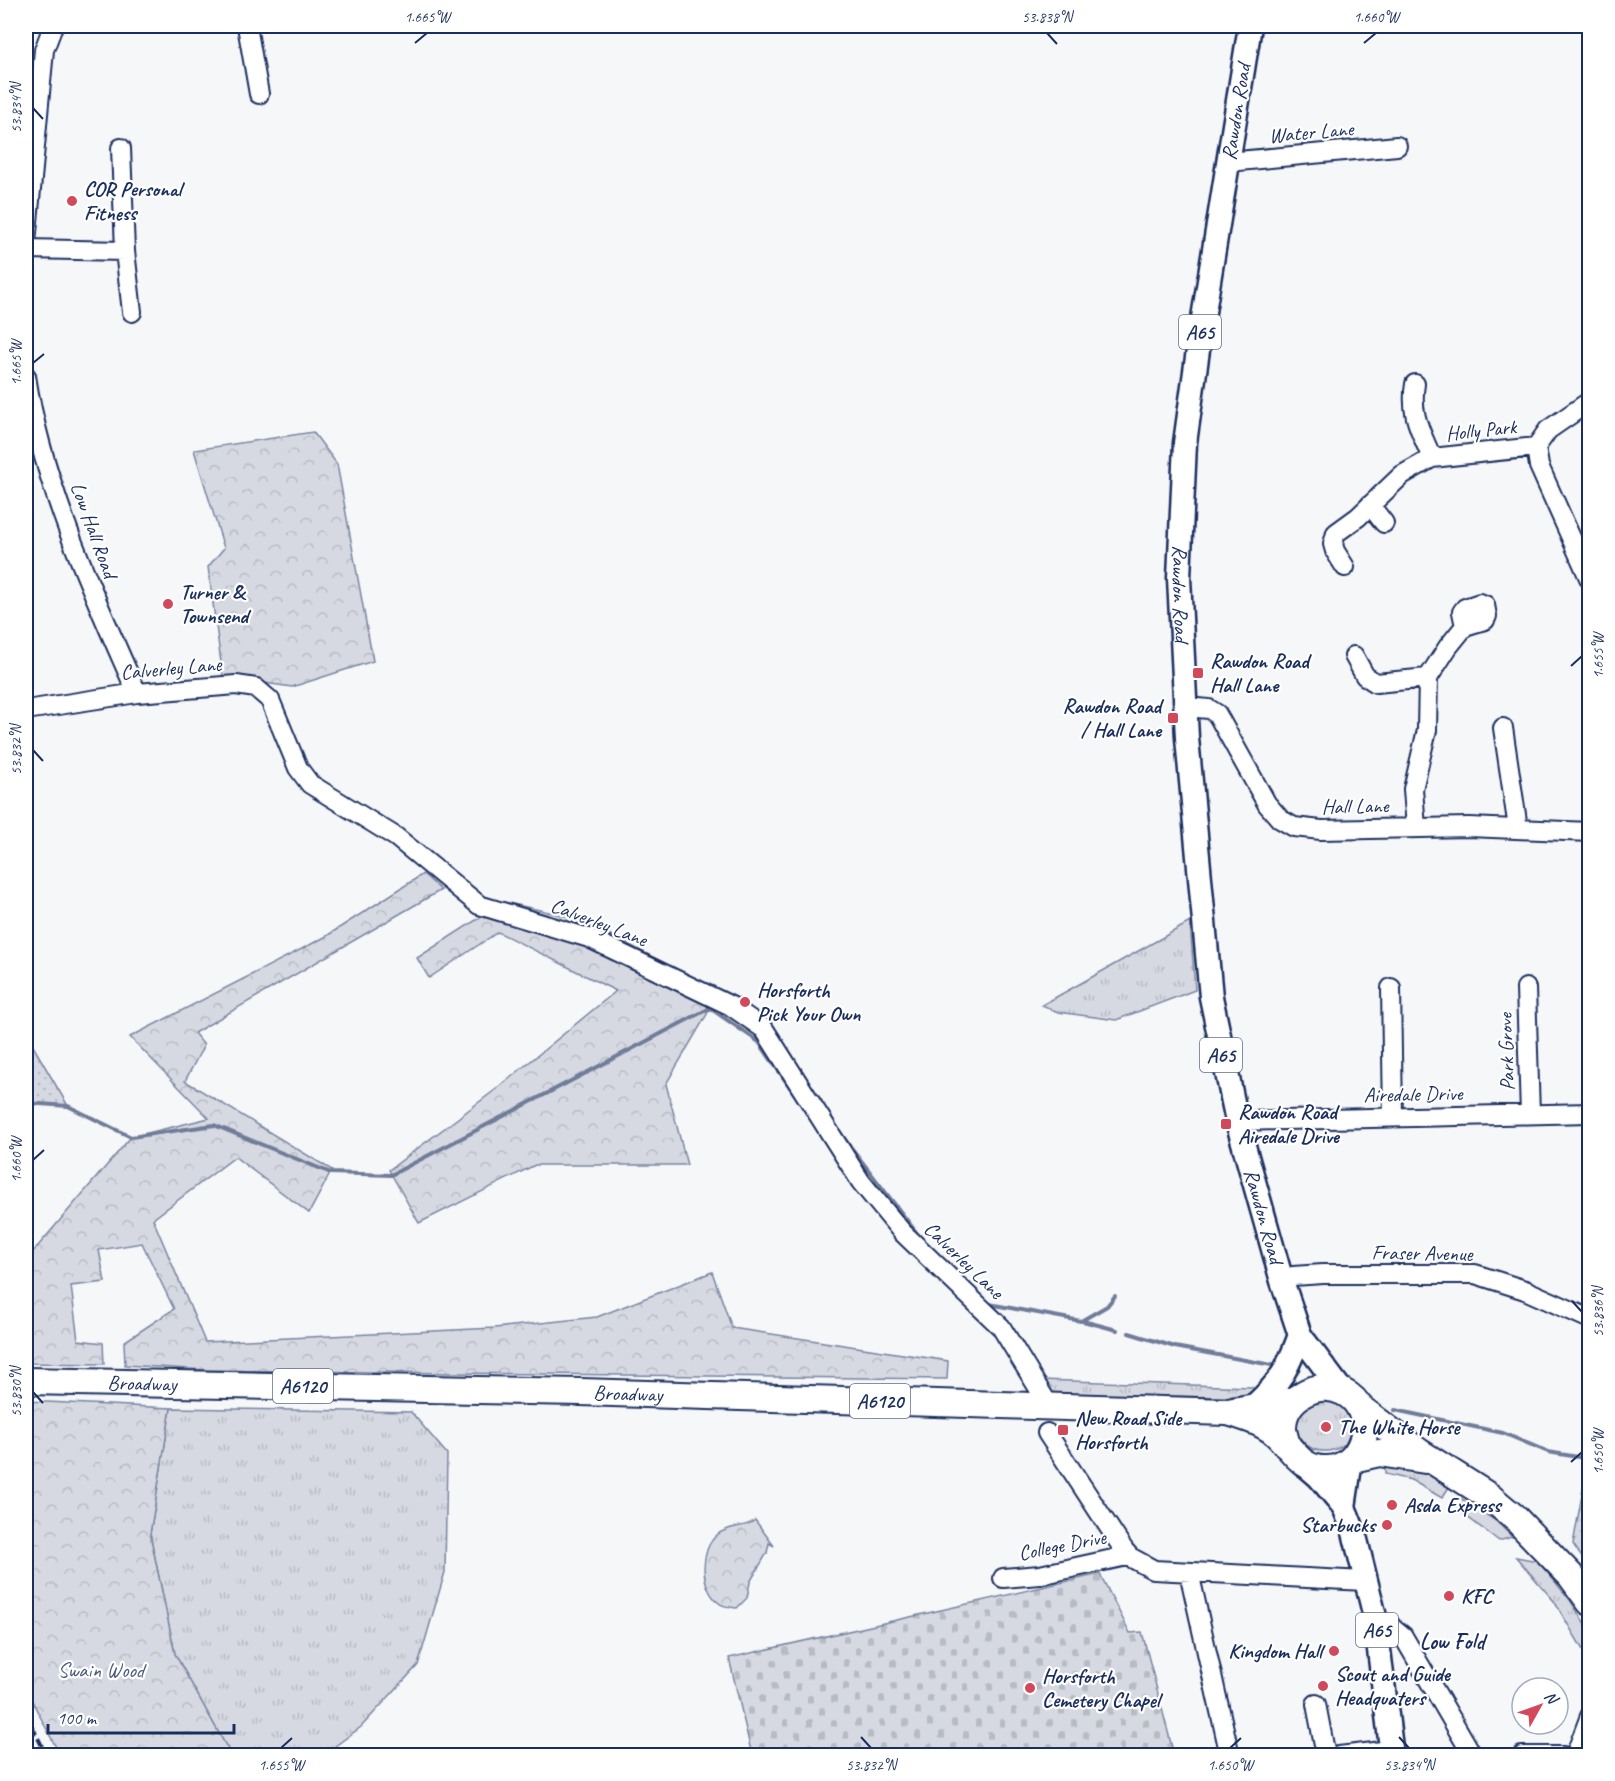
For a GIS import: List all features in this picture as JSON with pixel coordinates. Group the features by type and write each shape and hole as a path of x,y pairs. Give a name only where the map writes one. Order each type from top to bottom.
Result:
{"highway":[{"name":"Broadway","path":"26,1381 375,1387 1228,1412"},
{"path":"1434,1462 1379,1453 1352,1459 1329,1469 1316,1469 1295,1455 1283,1428 1284,1418 1298,1397 1323,1387 1351,1400 1434,1462 1463,1479 1515,1518 1571,1576 1590,1602"},
{"name":"A6120","path":"1228,1412 1298,1397"},
{"path":"1351,1400 1365,1435 1360,1449 1352,1459"},
{"name":"A6120","path":"1228,1412 1260,1423 1295,1455"}],"main road":[{"name":"Rawdon Road","path":"1251,26 1199,343 1182,479 1179,578 1185,707 1211,997 1237,1121 1282,1281 1300,1335 1351,1400"},
{"name":"Rawdon Road","path":"1298,1397 1300,1335"},
{"path":"1254,1406 1275,1387 1286,1372 1300,1335"},
{"name":"A65","path":"1295,1455 1319,1477 1344,1507 1354,1532 1376,1625 1391,1753"},
{"name":"A65","path":"1344,1507 1352,1459"}],"street":[{"path":"26,243 44,50 53,26"},
{"path":"247,26 259,94"},
{"name":"Water Lane","path":"1228,162 1397,146"},
{"path":"121,148 125,251 132,312"},
{"path":"26,249 125,251"},
{"name":"Holly Park","path":"1415,384 1413,414 1432,458"},
{"name":"Low Hall Road","path":"26,387 46,462 92,592 137,693"},
{"path":"1590,401 1548,430 1536,447 1539,466 1590,580"},
{"name":"Holly Park","path":"1345,567 1335,551 1334,538 1401,475 1432,458 1536,447"},
{"path":"1370,505 1384,523"},
{"path":"1416,828 1413,789 1427,730 1428,678 1448,646 1465,626"},
{"path":"1354,656 1370,681 1428,678"},
{"name":"Calverley Lane","path":"26,710 137,693 236,685 256,688 270,699 298,768 310,784 396,837 479,905 589,938 711,995 764,1029 861,1182 902,1232 1001,1327 1050,1407"},
{"name":"Hall Lane","path":"1185,707 1209,709 1217,714 1267,804 1287,824 1304,829 1321,830 1518,828 1590,832"},
{"path":"1503,728 1518,828"},
{"path":"1391,988 1393,1117"},
{"name":"Park Grove","path":"1526,988 1530,1114"},
{"name":"Airedale Drive","path":"1237,1121 1590,1113"},
{"name":"Fraser Avenue","path":"1282,1281 1293,1276 1323,1274 1475,1274 1525,1290 1590,1319"},
{"path":"1047,1433 1130,1557 1154,1570 1365,1581"},
{"name":"College Drive","path":"1003,1578 1040,1575 1130,1557"},
{"path":"1189,1572 1230,1755"},
{"path":"1376,1625 1391,1626 1403,1636 1473,1755"},
{"path":"1316,1704 1326,1755"},
{"path":"1575,1755 1590,1716"},
{"path":"1339,1755 1391,1753"},
{"path":"1522,1755 1563,1755"}],"green space":[{"path":"313,432 337,464 373,661 292,687 223,677 208,567 224,548 194,450"},
{"path":"423,874 441,890 194,1033 204,1045 185,1081 332,1170 309,1213 235,1157 153,1219 205,1342 495,1328 597,1317 712,1272 732,1328 948,1361 947,1379 205,1370 125,1365 124,1342 174,1309 142,1243 99,1250 105,1282 71,1286 78,1340 103,1343 104,1364 26,1363 26,1260 131,1137 209,1118 130,1037 325,937"},
{"path":"504,902 580,919 720,992 666,1084 687,1165 535,1165 419,1223 389,1170 499,1087 616,991 498,932 429,978 417,958"},
{"path":"1190,922 1195,990 1116,1020 1058,1012 1042,1005"},
{"path":"26,1034 68,1106 26,1103"},
{"path":"1040,1380 1252,1387 1255,1393 1224,1397 1045,1394"},
{"path":"1322,1400 1341,1406 1351,1420 1356,1433 1341,1446 1326,1451 1313,1449 1303,1442 1297,1431 1298,1420 1305,1409"},
{"name":"Swain Wood","path":"26,1401 171,1408 150,1534 175,1654 231,1755 60,1755 26,1689"},
{"path":"171,1408 411,1412 447,1454 445,1572 418,1665 361,1727 323,1755 231,1755 175,1654 150,1534"},
{"path":"1589,1457 1589,1568 1573,1544"},
{"path":"1385,1461 1416,1468 1451,1484 1442,1498 1411,1480 1385,1474"},
{"path":"1459,1497 1496,1521 1512,1537 1499,1541 1454,1507"},
{"path":"755,1520 774,1546 769,1543 767,1553 750,1582 747,1598 737,1608 723,1605 713,1597 705,1579 707,1550 717,1535"},
{"path":"1516,1557 1538,1561 1570,1600 1589,1630 1589,1660 1554,1601"},
{"path":"1100,1574 1130,1633 1142,1632 1174,1755 752,1755 729,1658"}],"waterway":[{"path":"26,1103 68,1106 131,1137 214,1125 331,1173 391,1175 710,1008 759,1042 800,1102"},
{"path":"840,1133 919,1236"},
{"path":"935,1252 962,1278"},
{"path":"989,1304 1081,1321 1107,1306 1115,1296"},
{"path":"1083,1321 1117,1330"},
{"path":"1129,1333 1175,1347 1277,1366"},
{"path":"1395,1410 1503,1433 1548,1452 1584,1458"}],"railway":[{"path":"26,1714 47,1756"}],"place":[{"name":"COR Personal Fitness","path":"72,201"},
{"name":"Turner & Townsend","path":"168,604"},
{"name":"Rawdon Road Hall Lane","path":"1198,673"},
{"name":"Rawdon Road / Hall Lane","path":"1173,718"},
{"name":"Horsforth Pick Your Own","path":"745,1002"},
{"name":"Rawdon Road Airedale Drive","path":"1226,1124"},
{"name":"The White Horse","path":"1326,1427"},
{"name":"New Road Side Horsforth","path":"1063,1430"},
{"name":"Asda Express","path":"1392,1505"},
{"name":"Starbucks","path":"1387,1525"},
{"name":"KFC","path":"1449,1596"},
{"name":"Kingdom Hall","path":"1334,1651"},
{"name":"Scout and Guide Headquaters","path":"1323,1686"},
{"name":"Horsforth Cemetery Chapel","path":"1030,1688"}],"district":[{"name":"Low Fold","path":"1452,1641"}]}
